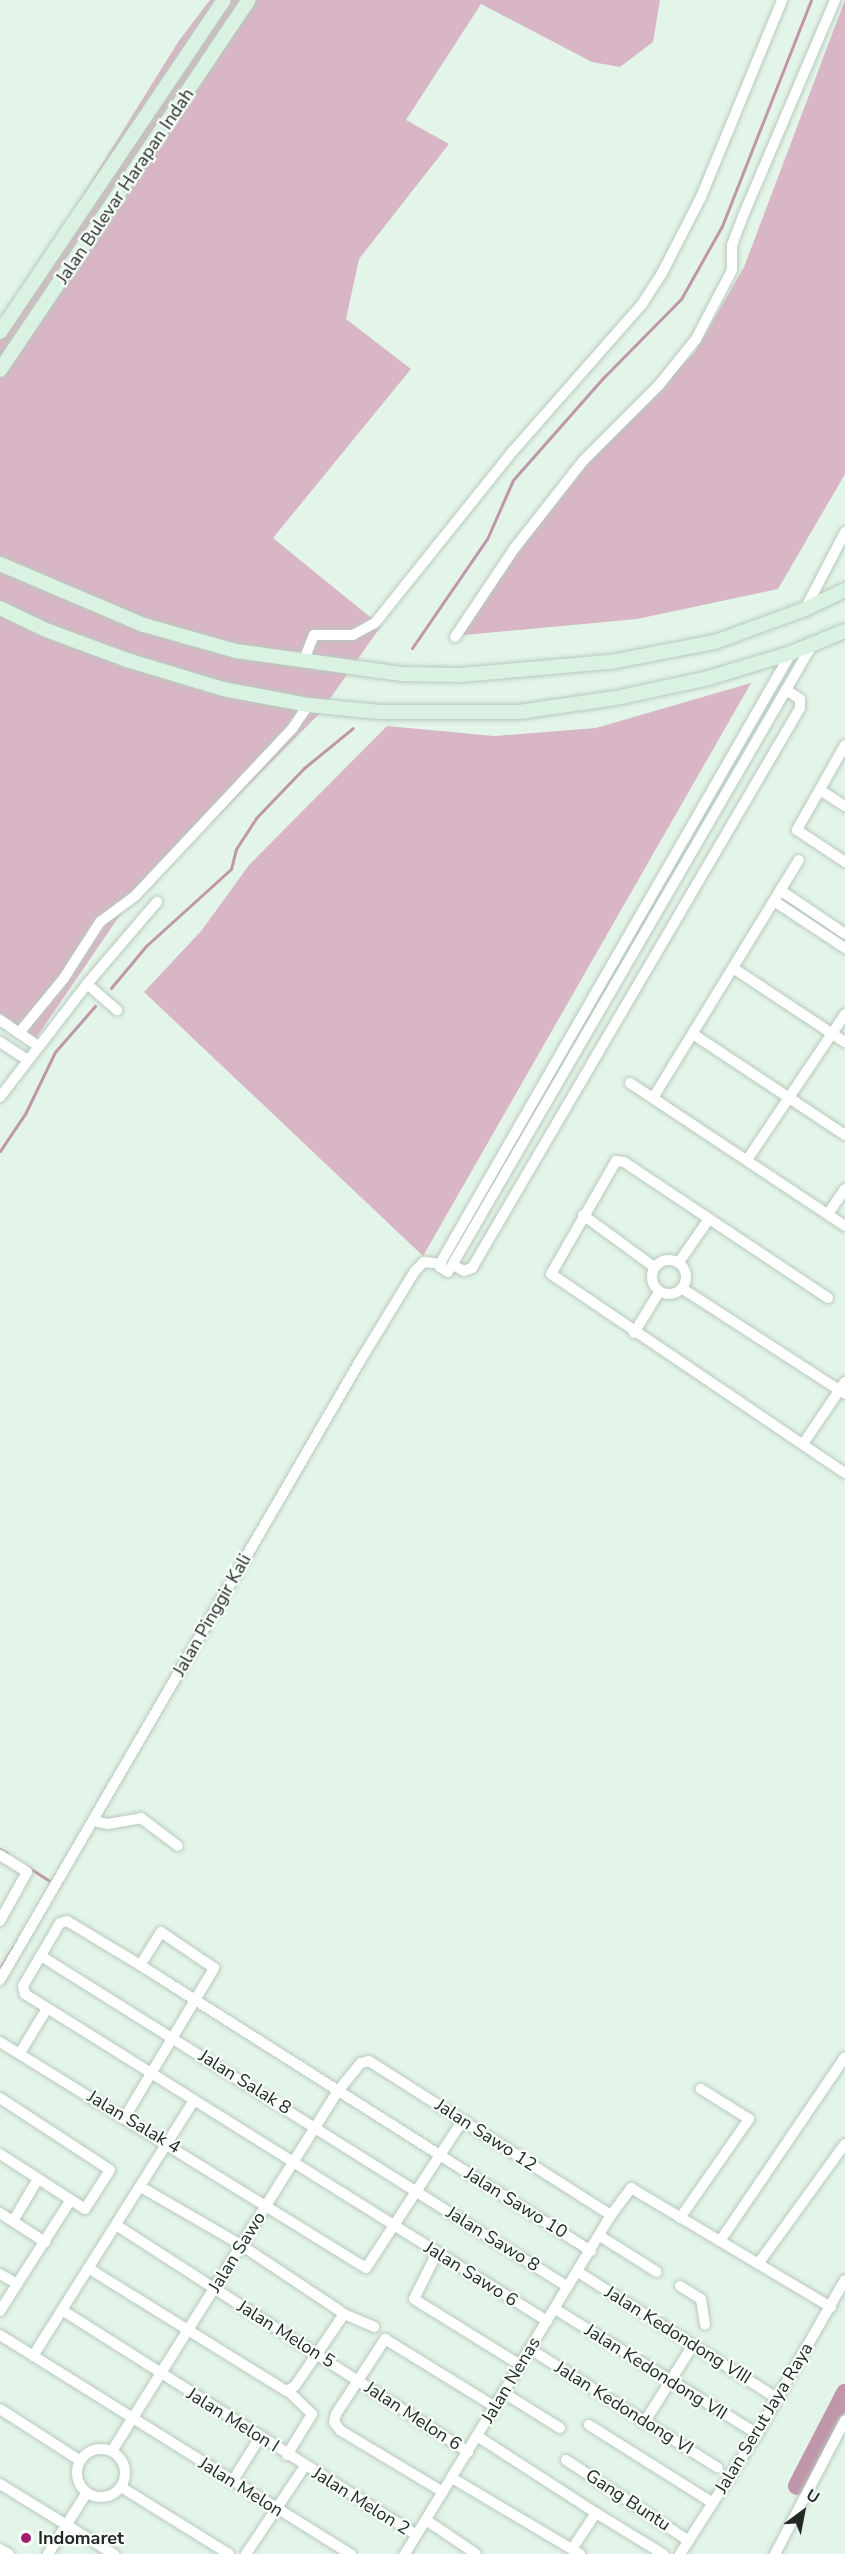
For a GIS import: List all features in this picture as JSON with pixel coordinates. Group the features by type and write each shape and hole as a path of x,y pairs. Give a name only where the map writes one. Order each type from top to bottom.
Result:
{"street":[{"name":"Jalan Bulevar Harapan Indah","path":"0,332 224,0"},
{"name":"Jalan Bulevar Harapan Indah","path":"0,370 249,0"},
{"path":"303,662 314,635 353,635 375,623 513,451 642,304 662,273 701,197 782,0"},
{"path":"455,637 514,549 583,461 659,385 696,339 732,270 732,245 743,216 835,0"},
{"path":"805,609 845,532"},
{"path":"0,564 144,625 236,651 401,674 461,675 611,662 715,642 805,609 845,590"},
{"path":"0,608 46,630 127,660 223,689 308,705 380,712 519,712 616,698 705,679 791,653 845,631"},
{"path":"791,653 439,1266 449,1272 455,1266 812,645"},
{"path":"455,1266 464,1271 471,1268 800,708 800,699 786,690"},
{"path":"19,1033 64,978 100,922 135,896 292,729 308,705"},
{"path":"845,745 797,830 845,862"},
{"path":"820,790 845,806"},
{"path":"653,1098 799,860"},
{"path":"665,870 678,878"},
{"path":"780,890 845,934"},
{"path":"774,901 845,948"},
{"path":"0,1097 87,984 157,902"},
{"path":"733,968 845,1042"},
{"path":"87,984 117,1010"},
{"path":"747,1160 845,1014"},
{"path":"0,1020 38,1046"},
{"path":"693,1034 845,1135"},
{"path":"0,1042 27,1060"},
{"path":"630,1083 845,1226"},
{"path":"828,1298 624,1162 616,1161 551,1274 634,1333 845,1473"},
{"path":"828,1214 845,1189"},
{"path":"583,1215 654,1267"},
{"path":"679,1262 709,1219"},
{"path":"670,1259 679,1262 687,1278 683,1289 668,1295 659,1292 651,1276 654,1267 670,1259"},
{"name":"Jalan Pinggir Kali","path":"0,1980 409,1281 424,1262 434,1263"},
{"path":"683,1289 843,1389 803,1444"},
{"path":"634,1333 659,1292"},
{"path":"93,1821 108,1824 141,1818 177,1846"},
{"path":"0,1855 27,1872 4,1907 0,1921"},
{"name":"Jalan Sawo 10","path":"41,1956 60,1923 67,1920 591,2251"},
{"path":"125,2117 213,1968 163,1933 159,1934 140,1965"},
{"name":"Jalan Sawo 6","path":"41,1956 22,1989 46,2010 547,2321"},
{"name":"Jalan Salak 8","path":"41,1956 418,2192"},
{"path":"20,2053 46,2010"},
{"name":"Jalan Salak 4","path":"0,2042 168,2143 366,2268 395,2226"},
{"path":"720,2241 841,2074 845,2057"},
{"name":"Jalan Sawo","path":"112,2451 338,2091 361,2063 369,2061"},
{"name":"Jalan Sawo 12","path":"369,2061 607,2212"},
{"path":"701,2089 749,2120 680,2218 831,2307"},
{"path":"0,2098 110,2169 86,2209 70,2201 0,2154"},
{"path":"33,2356 193,2102"},
{"path":"395,2226 463,2120"},
{"path":"758,2264 845,2144"},
{"path":"13,2221 38,2179"},
{"path":"141,2187 241,2245 344,2314 374,2327"},
{"name":"Jalan Nenas","path":"405,2554 600,2236 607,2212 631,2188 680,2218"},
{"name":"Jalan Sawo 8","path":"418,2192 568,2287"},
{"path":"0,2312 70,2201"},
{"path":"0,2213 45,2242"},
{"name":"Jalan Melon 5","path":"116,2225 357,2380"},
{"path":"600,2236 657,2272"},
{"path":"437,2253 414,2299 520,2365"},
{"path":"88,2268 275,2387 288,2391 312,2414 287,2455"},
{"name":"Jalan Kedondong VIII","path":"578,2272 778,2399"},
{"path":"0,2274 17,2284"},
{"name":"Jalan Serut Jaya Raya","path":"680,2554 757,2434 845,2280"},
{"path":"680,2286 703,2302 705,2325"},
{"name":"Jalan Kedondong VII","path":"555,2309 757,2434"},
{"name":"Jalan Melon I","path":"62,2310 305,2466"},
{"path":"288,2391 318,2353 344,2314"},
{"name":"Jalan Melon","path":"0,2335 275,2509 351,2554"},
{"path":"443,2493 336,2426 336,2414 387,2339 495,2407"},
{"path":"644,2423 693,2345"},
{"name":"Jalan Kedondong VI","path":"530,2349 718,2468"},
{"name":"Jalan Melon 6","path":"357,2380 468,2452"},
{"path":"504,2392 560,2428"},
{"path":"0,2409 79,2460"},
{"path":"775,2554 845,2421"},
{"path":"589,2425 713,2503"},
{"path":"477,2436 663,2554"},
{"path":"232,2482 260,2437"},
{"path":"94,2449 112,2451 123,2463 121,2487 103,2497 86,2494 77,2481 79,2460 94,2449"},
{"name":"Gang Buntu","path":"566,2460 689,2541"},
{"path":"246,2554 305,2466"},
{"name":"Jalan Melon 2","path":"305,2466 416,2535"},
{"path":"452,2478 576,2552 596,2513"},
{"path":"0,2484 114,2554"},
{"path":"121,2487 229,2554"},
{"path":"48,2554 86,2494"},
{"path":"426,2520 476,2554"},
{"path":"0,2549 9,2554"}],"shaded area":[{"path":"210,0 660,0 653,42 620,67 592,62 481,4 406,120 449,144 359,259 346,319 411,369 273,538 381,626 320,713 120,915 36,1038 0,1013 0,329 178,42"},
{"path":"845,0 845,474 778,589 637,619 454,636 573,477 695,352 744,267"},
{"path":"751,683 423,1256 144,992 202,930 249,865 387,726 494,736 596,728"}],"waterway":[{"path":"412,648 487,539 513,480 603,378 681,299 722,226 811,0"},
{"path":"111,988 146,946 231,869 236,849 256,818 304,768 353,728"},
{"path":"0,1151 25,1114 55,1052 95,1006"},
{"path":"0,1849 7,1853"},
{"path":"28,1867 53,1883"},
{"path":"0,1968 21,1934"},
{"path":"797,2486 845,2393"}],"place":[{"name":"Indomaret","path":"26,2538"}]}
